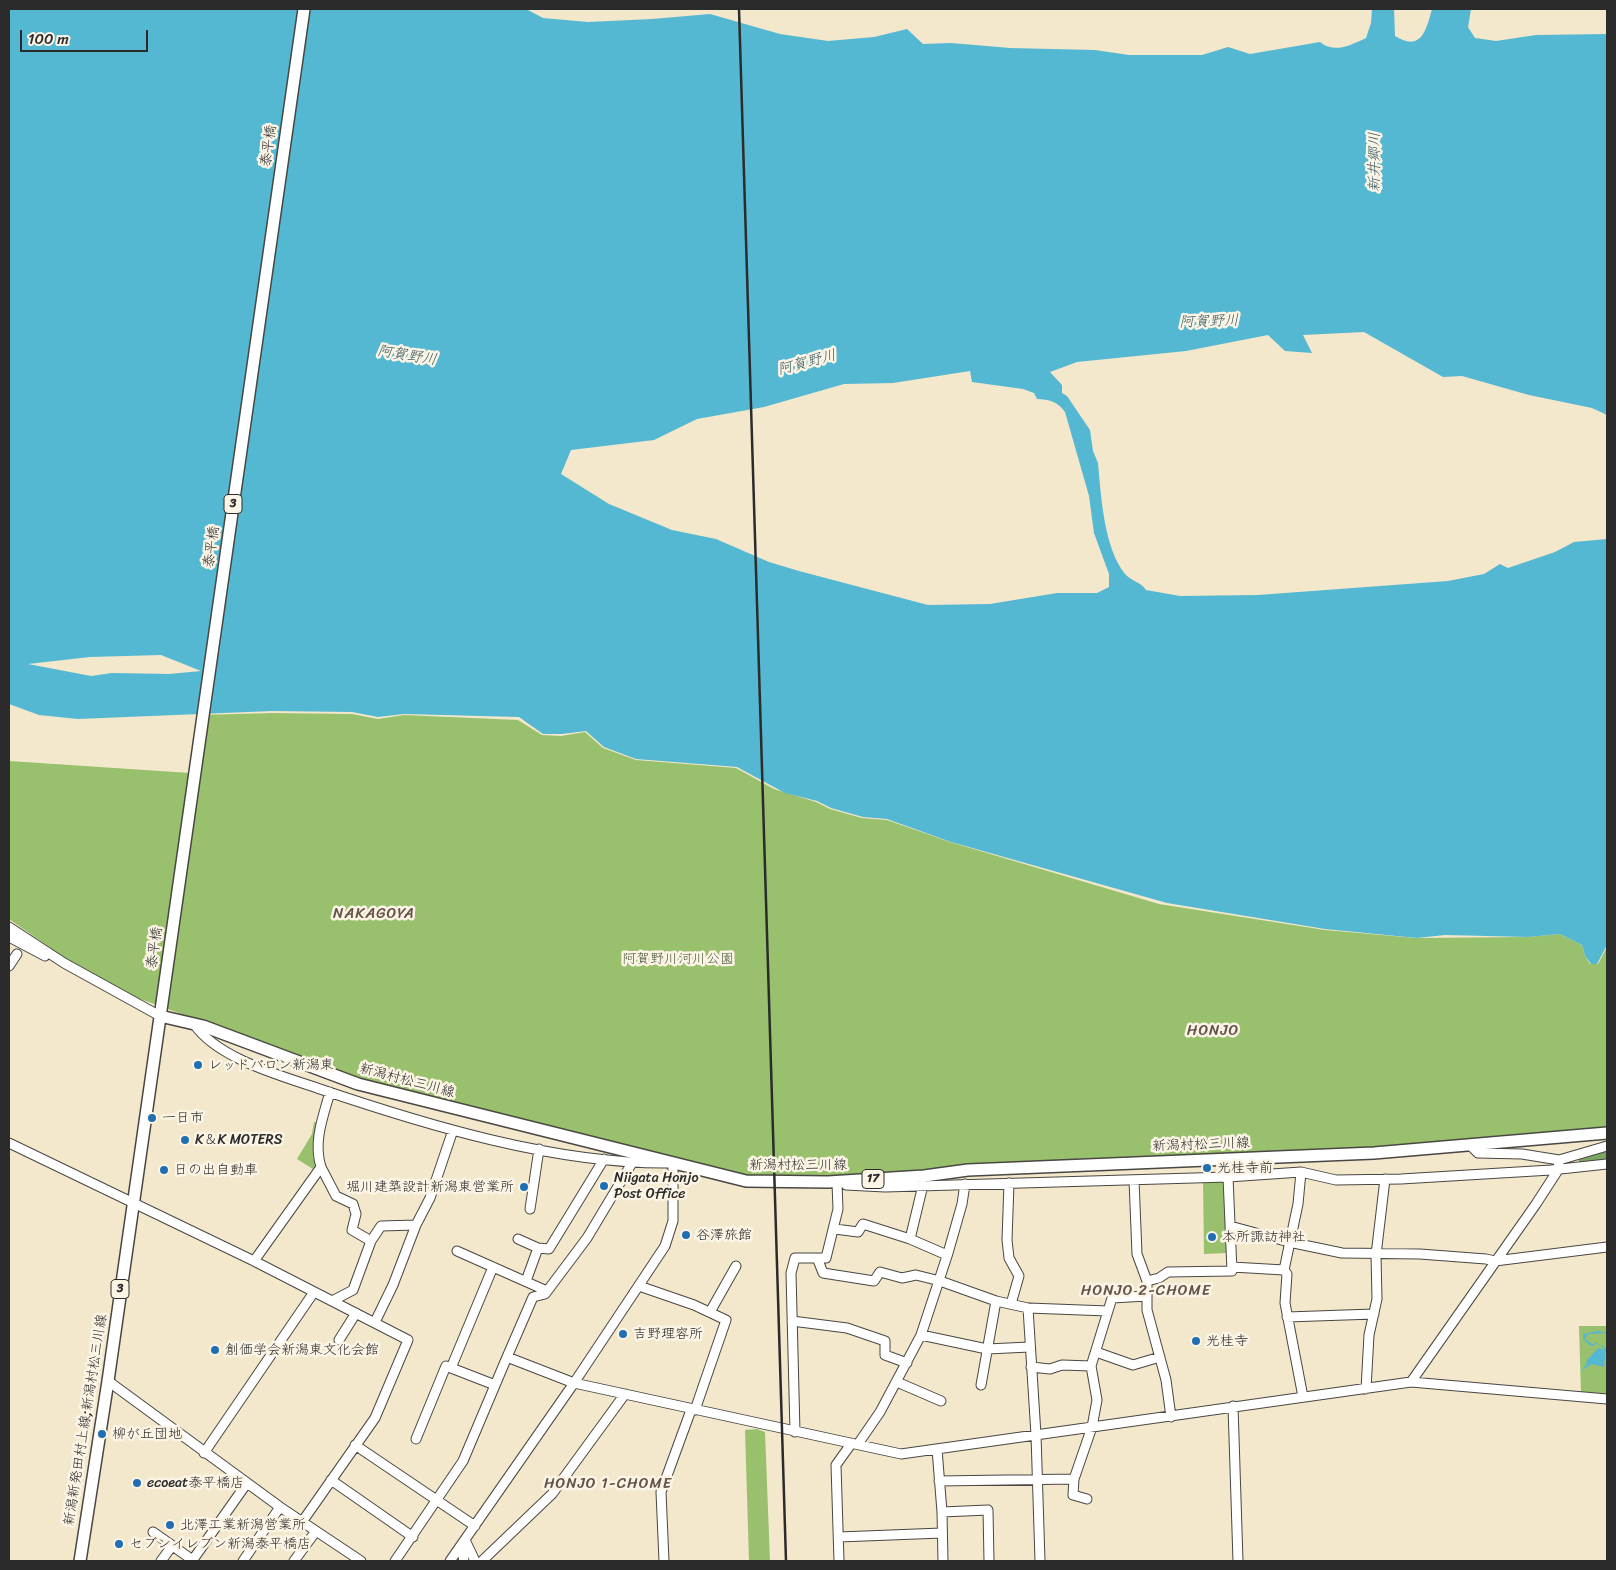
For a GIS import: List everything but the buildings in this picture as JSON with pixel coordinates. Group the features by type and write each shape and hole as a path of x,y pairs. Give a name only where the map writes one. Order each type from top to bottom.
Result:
{"main road":[{"name":"泰平橋","path":"160,1016 304,9"},
{"name":"新潟村松三川線","path":"160,1016 194,1024 358,1084 746,1180 833,1183 924,1176 968,1170 1374,1153 1607,1133"},
{"name":"新潟新発田村上線;新潟村松三川線","path":"80,1561 108,1381 160,1016"}],"street":[{"path":"9,926 55,958 160,1016"},
{"path":"9,937 44,956 55,958"},
{"path":"9,966 17,954"},
{"path":"194,1024 198,1030 225,1052 278,1074 453,1130 604,1159 632,1163 673,1163 674,1206 670,1235 639,1286 574,1383 450,1561"},
{"path":"330,1092 317,1141 316,1153 336,1196 353,1204 356,1214 352,1230 371,1241"},
{"path":"375,1322 407,1254 416,1225 430,1198 453,1130"},
{"path":"9,1143 254,1261 408,1340 375,1418 302,1522"},
{"path":"1470,1145 1478,1153 1530,1155 1559,1160 1607,1146"},
{"path":"530,1209 539,1148"},
{"path":"518,1239 538,1248 549,1249 604,1159"},
{"path":"1411,1382 1558,1170 1559,1160"},
{"path":"395,1561 464,1461 533,1297 545,1294 587,1238 632,1163"},
{"path":"795,1432 790,1273 795,1258 818,1260 826,1258 835,1228 838,1209 833,1183 866,1187 923,1186 1228,1177 1301,1172 1336,1180 1385,1179 1558,1170 1607,1164"},
{"path":"254,1261 321,1167"},
{"path":"1301,1172 1298,1204 1284,1270 1287,1274 1284,1303 1303,1397"},
{"path":"1147,1281 1159,1278 1168,1272 1232,1271 1228,1177"},
{"path":"1366,1388 1369,1335 1377,1299 1376,1255 1385,1179"},
{"path":"1134,1180 1137,1254 1147,1281 1151,1330 1160,1357 1171,1417"},
{"path":"1009,1182 1007,1240 1009,1258 1019,1276 1011,1304"},
{"path":"839,1561 836,1465 855,1444 897,1382 921,1336 940,1281 962,1204 965,1184"},
{"path":"910,1239 923,1186"},
{"path":"835,1228 858,1232 863,1224 910,1239 947,1255"},
{"path":"332,1301 353,1290 371,1241 381,1226 416,1225"},
{"path":"1230,1226 1289,1242 1342,1253 1376,1255 1420,1254 1486,1259 1495,1262 1607,1247"},
{"path":"526,1281 538,1248"},
{"path":"457,1251 547,1291"},
{"path":"818,1260 823,1273 855,1280 874,1281 880,1272 902,1278 916,1276 940,1281 996,1301 1028,1308 1108,1311"},
{"path":"710,1312 736,1266"},
{"path":"451,1368 492,1267"},
{"path":"1232,1267 1284,1270"},
{"path":"639,1286 710,1312 726,1320 661,1492 664,1561"},
{"path":"204,1453 314,1292"},
{"path":"1087,1499 1073,1495 1074,1479 1092,1428 1097,1391 1091,1366 1112,1298 1147,1296"},
{"path":"981,1385 996,1301"},
{"path":"1028,1308 1036,1435 1040,1561"},
{"path":"339,1340 356,1313"},
{"path":"1287,1317 1374,1314"},
{"path":"792,1321 847,1328 885,1341 884,1355 907,1363"},
{"path":"921,1336 987,1349 1030,1347"},
{"path":"1096,1352 1133,1365 1160,1357"},
{"path":"507,1358 574,1383 901,1454 1411,1382 1607,1399"},
{"path":"1031,1367 1050,1369 1062,1365 1091,1366"},
{"path":"416,1439 446,1366 495,1386"},
{"path":"108,1381 204,1453 316,1531 346,1557 361,1561"},
{"path":"897,1382 941,1401"},
{"path":"482,1561 552,1494 625,1394"},
{"path":"1232,1406 1238,1561"},
{"path":"355,1445 475,1526"},
{"path":"937,1449 944,1561"},
{"path":"939,1481 1074,1479"},
{"path":"331,1480 413,1537"},
{"path":"153,1532 193,1561 247,1483"},
{"path":"243,1561 280,1507"},
{"path":"942,1512 988,1510 989,1561"},
{"path":"294,1561 316,1531"},
{"path":"839,1537 942,1533"},
{"path":"463,1543 464,1561"},
{"path":"463,1543 475,1561"},
{"path":"161,1561 172,1546"}],"green space":[{"name":"阿賀野川河川公園","path":"273,713 352,714 378,719 404,715 518,720 542,735 561,736 585,732 603,748 636,760 736,768 774,789 816,802 830,809 862,818 887,820 950,842 1159,904 1325,930 1416,938 1528,937 1560,934 1582,945 1585,956 1590,964 1598,964 1607,947 1607,1130 1344,1151 843,1178 748,1176 356,1078 135,997 62,956 9,919 9,761 190,773 199,715"},
{"path":"314,1122 318,1122 313,1157 316,1165 313,1169 297,1159 312,1134"},
{"path":"1607,1148 1607,1159 1579,1165 1578,1154"},
{"path":"1224,1179 1226,1253 1204,1254 1203,1180"},
{"path":"1579,1326 1607,1326 1607,1394 1581,1393"},
{"path":"757,1429 765,1432 770,1561 749,1561 745,1430"}],"water":[{"path":"9,9 526,9 543,18 588,22 710,14 780,34 828,41 874,37 907,29 923,44 951,43 1010,48 1095,50 1129,55 1202,55 1228,47 1250,54 1320,42 1325,46 1343,47 1366,38 1371,23 1372,9 1394,9 1395,36 1411,42 1421,37 1425,31 1432,9 1471,9 1468,27 1475,38 1496,41 1536,35 1607,34 1607,415 1592,408 1529,395 1462,376 1443,377 1364,332 1303,335 1312,353 1285,351 1268,335 1186,351 1077,362 1050,372 1062,385 1062,393 1067,396 1090,430 1093,451 1098,463 1105,521 1112,550 1125,574 1146,590 1180,596 1258,595 1448,581 1484,574 1500,564 1508,568 1555,552 1574,542 1607,539 1607,945 1597,964 1591,964 1585,956 1582,945 1560,934 1528,937 1445,935 1417,938 1325,929 1167,903 951,842 887,819 863,817 831,808 817,801 785,793 737,767 636,759 604,747 586,731 543,734 519,717 404,714 378,717 352,712 272,711 78,719 39,715 9,704","holes":["970,371 972,382 1023,389 1034,393 1037,399 1056,403 1065,412 1089,496 1094,533 1109,574 1109,587 1097,593 1057,593 990,604 928,605 769,562 716,539 672,530 609,504 561,474 571,450 654,440 697,419 764,407 844,384 893,383","161,655 201,671 169,674 112,673 91,676 28,664 90,657"]},
{"path":"1598,1331 1607,1333 1588,1334 1585,1339 1592,1344 1596,1343 1606,1348 1604,1367 1592,1364 1581,1371 1586,1365 1587,1360 1598,1348 1604,1350 1604,1348 1597,1344 1591,1346 1583,1339 1583,1334"}],"railway":[{"path":"739,9 786,1561"}],"place":[{"name":"レッドバロン新潟東","path":"198,1065"},
{"name":"一日市","path":"152,1118"},
{"name":"K＆K MOTERS","path":"185,1140"},
{"name":"光桂寺前","path":"1207,1168"},
{"name":"日の出自動車","path":"164,1170"},
{"name":"Niigata Honjo Post Office","path":"604,1186"},
{"name":"堀川建築設計新潟東営業所","path":"524,1187"},
{"name":"谷澤旅館","path":"686,1235"},
{"name":"本所諏訪神社","path":"1212,1237"},
{"name":"吉野理容所","path":"623,1334"},
{"name":"光桂寺","path":"1196,1341"},
{"name":"創価学会新潟東文化会館","path":"215,1350"},
{"name":"柳が丘団地","path":"102,1434"},
{"name":"ecoeat泰平橋店","path":"137,1483"},
{"name":"北澤工業新潟営業所","path":"170,1525"},
{"name":"セブンイレブン新潟泰平橋店","path":"119,1544"}],"district":[{"name":"NAKAGOYA","path":"374,914"},
{"name":"HONJO","path":"1213,1031"},
{"name":"HONJO 2-CHOME","path":"1146,1291"},
{"name":"HONJO 1-CHOME","path":"608,1484"}],"water label":[{"name":"新井郷川","path":"1375,162"},
{"name":"阿賀野川","path":"1209,322"},
{"name":"阿賀野川","path":"407,356"},
{"name":"阿賀野川","path":"807,363"}]}
